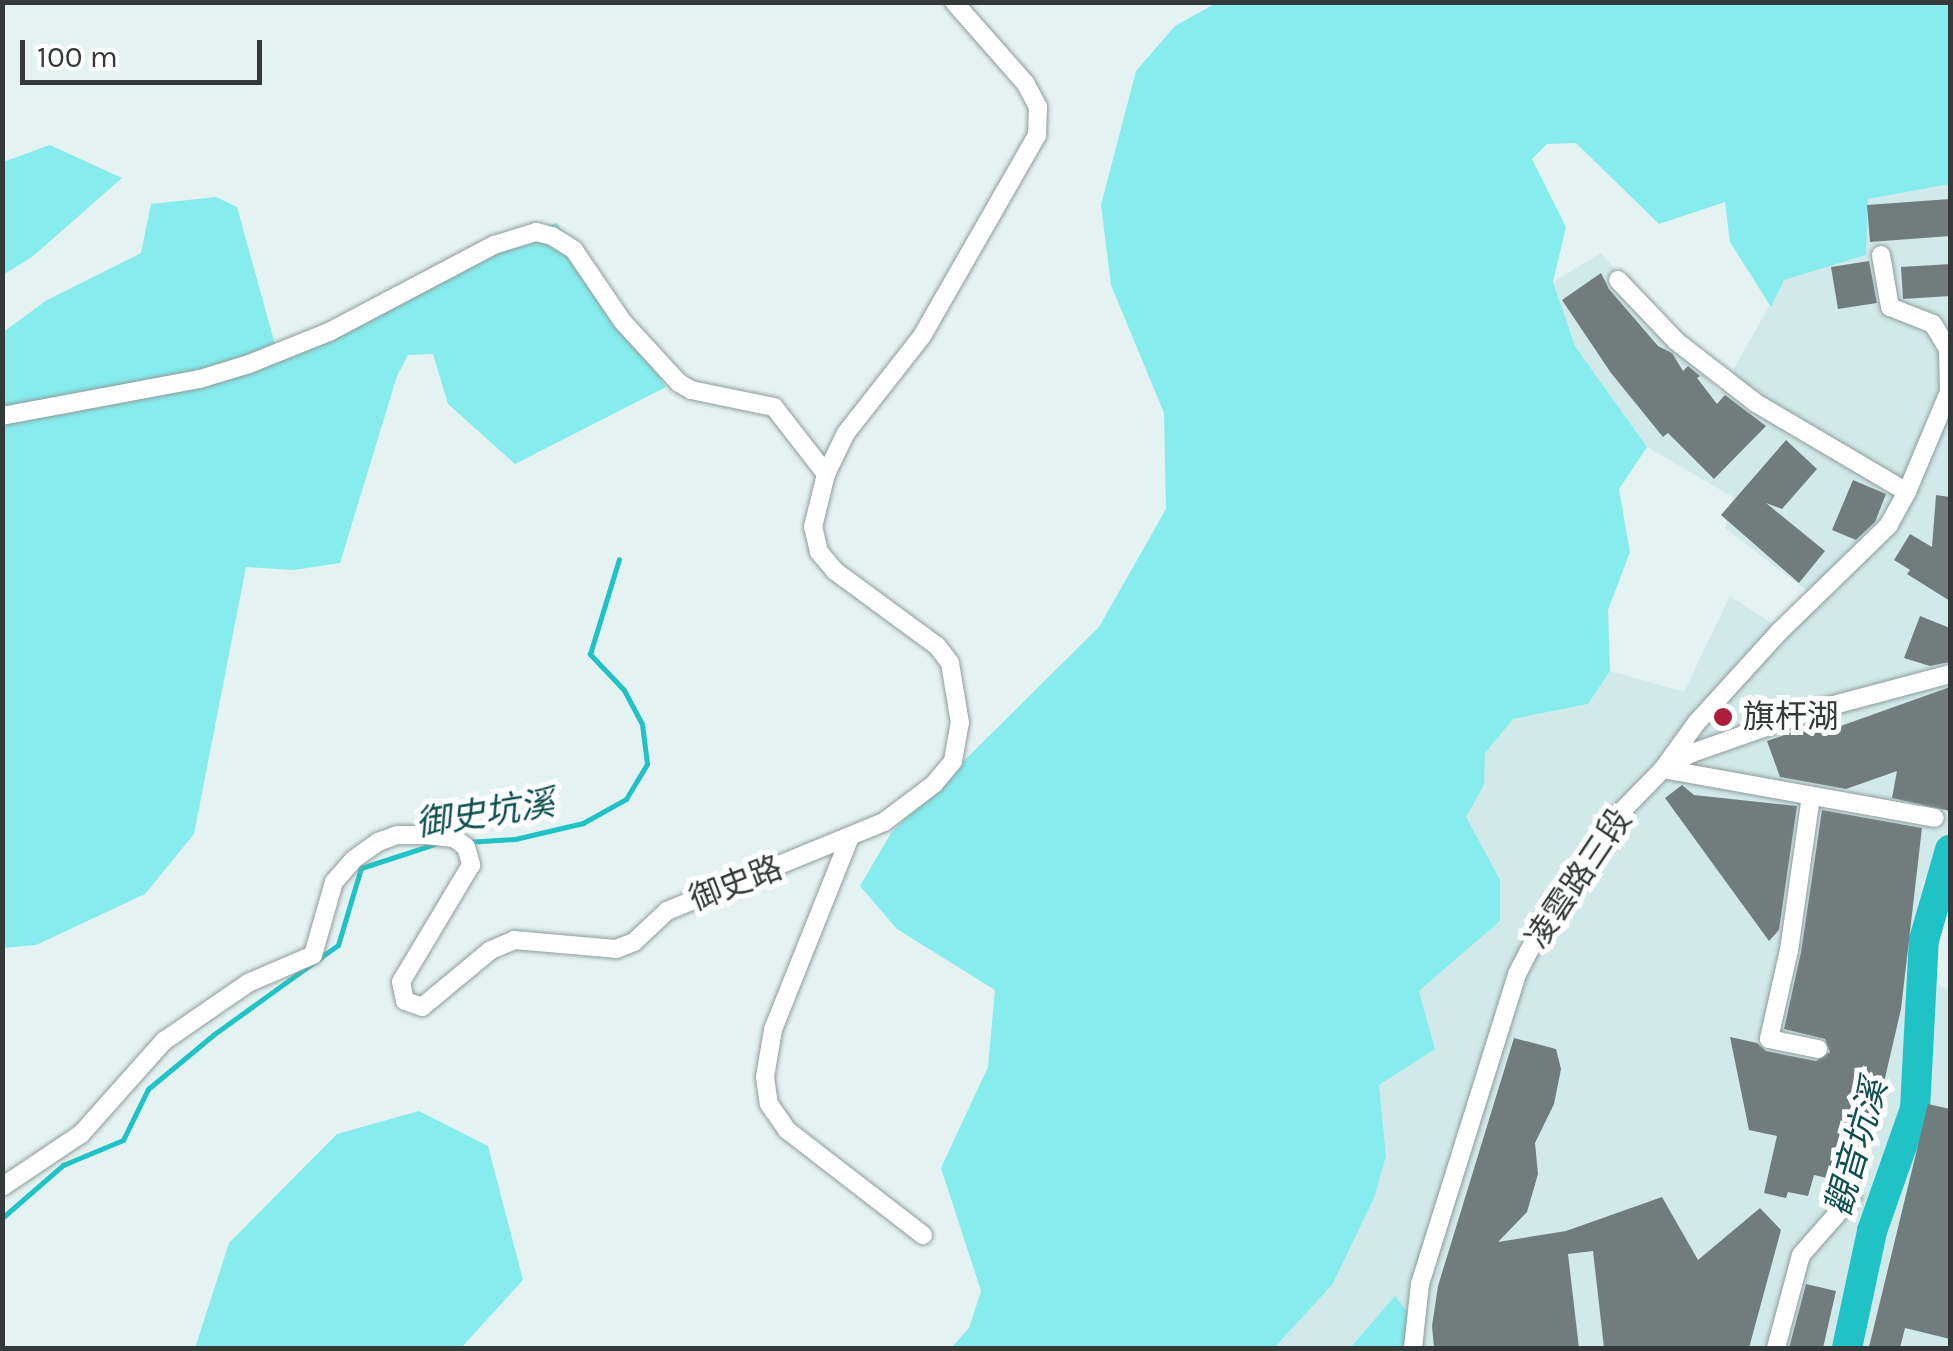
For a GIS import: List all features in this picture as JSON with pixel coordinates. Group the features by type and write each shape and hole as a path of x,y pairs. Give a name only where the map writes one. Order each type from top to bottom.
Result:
{"street":[{"name":"御史路","path":"2,1186 81,1134 164,1041 248,983 313,955 334,882 354,859 397,835 460,843 471,865 455,898 401,982 400,992 412,1006 422,1007 479,959 514,940 616,948 634,942 667,911 850,837 908,807 953,761 960,723 959,694 950,663 938,646 866,597 819,552 812,527 826,474 846,433 922,336 1038,135 1038,107 1026,84 954,2"},
{"path":"2,416 200,379 249,364 329,332 494,246 536,232 552,236 574,250 624,322 679,383 691,390 774,408 826,474"},
{"path":"1881,255 1890,307 1932,324 1948,350 1948,392 1907,492 1889,525 1778,632 1696,722 1663,769 1935,818"},
{"path":"1618,280 1676,341 1756,403 1907,492"},
{"name":"凌雲路三段","path":"1413,1348 1420,1284 1517,974 1580,867 1618,814 1663,769 1692,753 1816,710 1950,674"},
{"path":"1811,796 1789,950 1769,1039 1818,1049"},
{"path":"850,837 774,1030 765,1077 769,1104 788,1130 923,1235"},
{"path":"1776,1348 1801,1255 1852,1197"}],"shaded area":[{"path":"1218,2 1950,3 1950,184 1868,199 1866,255 1784,280 1771,307 1730,242 1725,202 1659,224 1576,143 1547,144 1532,159 1566,227 1553,282 1575,346 1647,447 1619,489 1630,552 1608,610 1610,671 1588,704 1513,719 1485,753 1484,785 1466,817 1500,880 1500,921 1419,991 1435,1049 1379,1085 1386,1156 1374,1198 1332,1285 1274,1348 951,1348 969,1328 981,1291 941,1168 988,1067 995,990 897,929 860,886 891,833 1099,627 1166,509 1164,413 1111,285 1101,205 1136,71 1175,26"},
{"path":"50,145 122,178 32,257 3,275 3,162"},
{"path":"1950,184 1950,833 1922,884 1921,979 1950,990 1950,1348 1415,1348 1395,1296 1350,1348 1274,1348 1332,1285 1386,1156 1379,1085 1435,1048 1419,991 1500,921 1500,880 1465,817 1484,785 1484,753 1513,719 1588,704 1610,671 1684,692 1730,596 1779,628 1807,591 1725,528 1733,497 1647,447 1575,346 1553,282 1601,253 1720,393 1784,280 1866,255 1868,199"},
{"path":"216,197 237,207 276,348 510,238 557,223 666,387 515,464 448,404 433,354 408,355 397,376 340,563 294,570 246,567 194,834 145,894 36,945 3,948 2,333 47,300 141,253 151,204"},
{"path":"419,1111 488,1146 523,1280 461,1348 195,1348 229,1243 337,1134"},
{"path":"1395,1296 1415,1321 1415,1348 1350,1348"}],"building":[{"path":"1950,199 1950,236 1870,242 1867,205"},
{"path":"1869,261 1877,303 1838,309 1831,267"},
{"path":"1950,264 1950,296 1903,299 1901,267"},
{"path":"1601,273 1609,289 1658,346 1672,353 1683,371 1688,366 1700,376 1697,378 1717,404 1725,395 1766,426 1714,479 1668,433 1663,437 1611,373 1562,300"},
{"path":"1786,440 1817,469 1782,509 1766,503 1825,551 1799,583 1721,515"},
{"path":"1853,480 1886,494 1875,522 1856,540 1832,530"},
{"path":"1936,495 1950,497 1950,601 1907,574 1910,570 1894,560 1910,534 1932,547"},
{"path":"1920,616 1950,628 1950,662 1930,666 1904,658"},
{"path":"1950,687 1950,811 1892,798 1897,771 1846,789 1780,777 1767,741 1831,719 1835,728"},
{"path":"1682,785 1694,795 1797,806 1779,930 1769,941 1665,798"},
{"path":"1822,810 1922,828 1901,1009 1860,1186 1814,1175 1808,1196 1788,1192 1786,1198 1764,1193 1777,1136 1749,1130 1730,1037 1757,1043 1766,1051 1816,1061 1830,1052 1825,1039 1784,1029 1801,952"},
{"path":"1514,1038 1556,1049 1561,1069 1554,1104 1535,1143 1538,1174 1527,1212 1498,1242 1566,1231 1662,1197 1698,1260 1760,1208 1781,1230 1749,1348 1604,1348 1593,1251 1568,1254 1579,1348 1434,1348 1432,1326 1438,1286"},
{"path":"1928,1104 1950,1109 1950,1339 1905,1328 1900,1348 1869,1347"},
{"path":"1806,1284 1836,1291 1823,1348 1789,1348"}],"waterway":[{"name":"御史坑溪","path":"466,842 515,839 583,823 626,799 647,764 642,724 624,690 590,654 619,559"},
{"name":"御史坑溪","path":"2,1218 63,1165 123,1140 148,1089 213,1035 338,945 361,868 435,844"},
{"name":"觀音坑溪","path":"1847,1348 1872,1231 1915,1109 1924,940 1950,850"}],"place":[{"name":"旗杆湖","path":"1723,717"}]}
